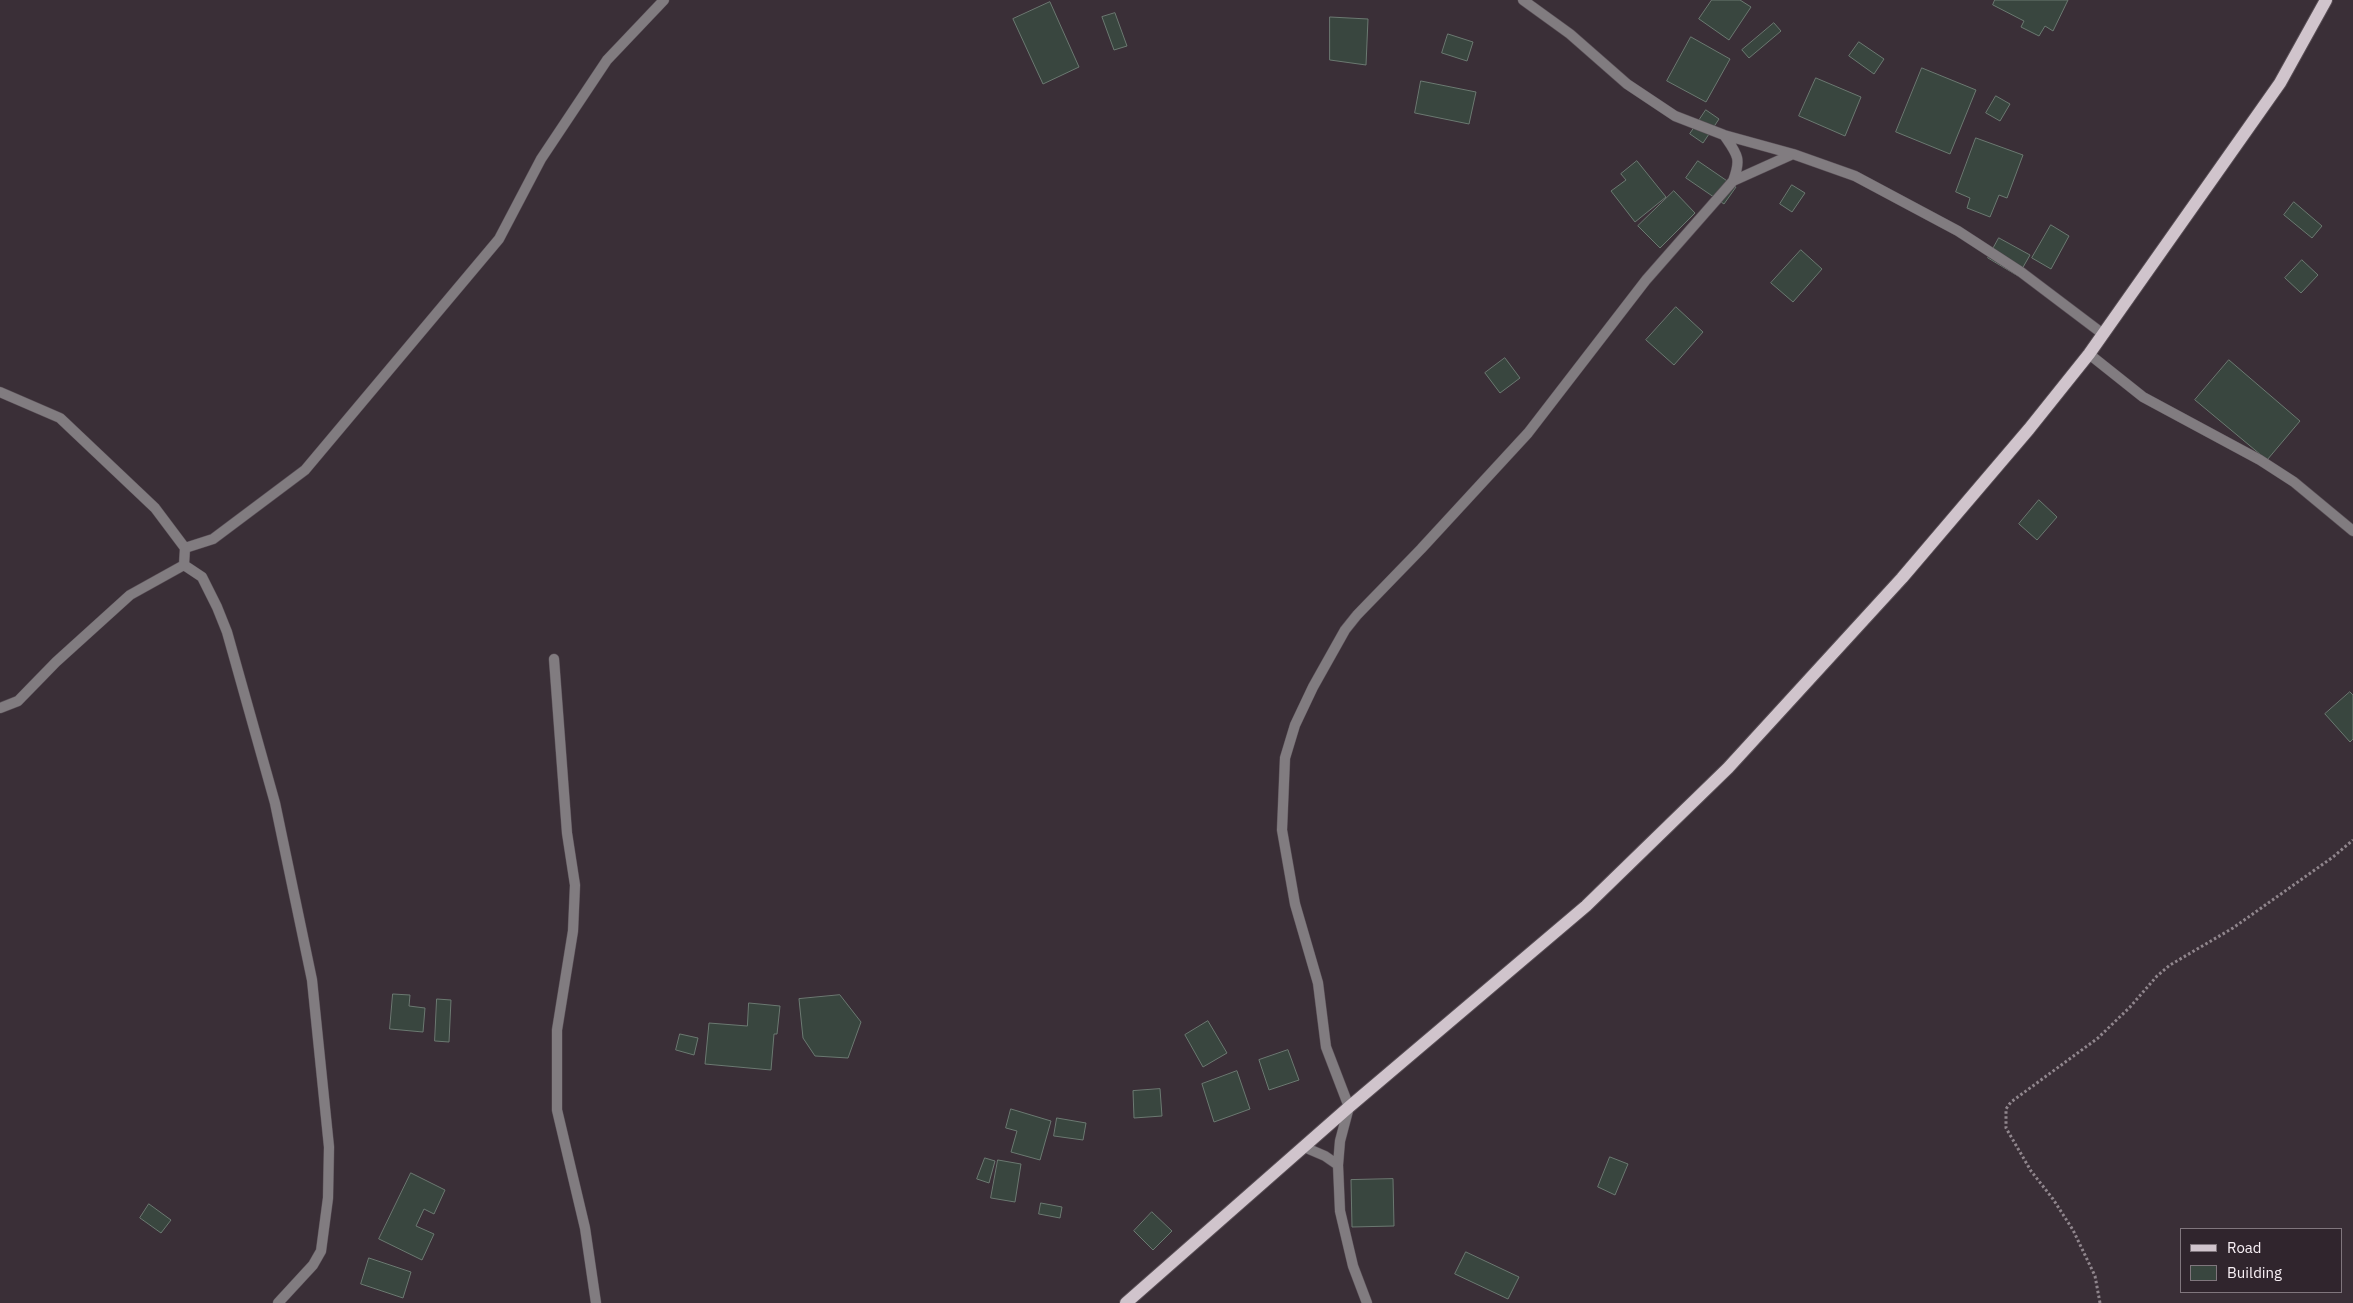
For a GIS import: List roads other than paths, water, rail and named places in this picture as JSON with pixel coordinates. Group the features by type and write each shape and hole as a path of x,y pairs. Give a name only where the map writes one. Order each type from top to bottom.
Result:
{"main road":[{"path":"1126,1303 1349,1107 1586,906 1728,768 1902,578 2029,429 2089,354 2280,83 2326,0"}],"street":[{"path":"185,548 213,539 305,470 499,239 540,159 607,60 664,0"},
{"path":"1524,0 1570,34 1627,84 1675,116 1724,135 1793,154 1855,176 1958,231 2021,272 2103,334"},
{"path":"1367,1303 1353,1266 1340,1211 1338,1165 1340,1141 1349,1107 1326,1047 1318,983 1295,904 1282,830 1285,758 1295,725 1313,687 1345,630 1357,615 1421,550 1528,433 1646,280 1733,181 1738,168 1738,155 1724,135"},
{"path":"1733,181 1793,154"},
{"path":"2089,354 2143,397 2260,460 2294,482 2353,531"},
{"path":"0,392 60,418 155,508 185,548 184,565"},
{"path":"0,708 18,701 56,662 130,595 184,565"},
{"path":"184,565 202,577 217,606 227,632 275,803 312,980 329,1147 325,1225 321,1250 313,1265 278,1303"},
{"path":"554,659 567,833 575,885 573,931 557,1030 557,1110 586,1228 596,1303"},
{"path":"1304,1147 1325,1156 1338,1165"}]}
